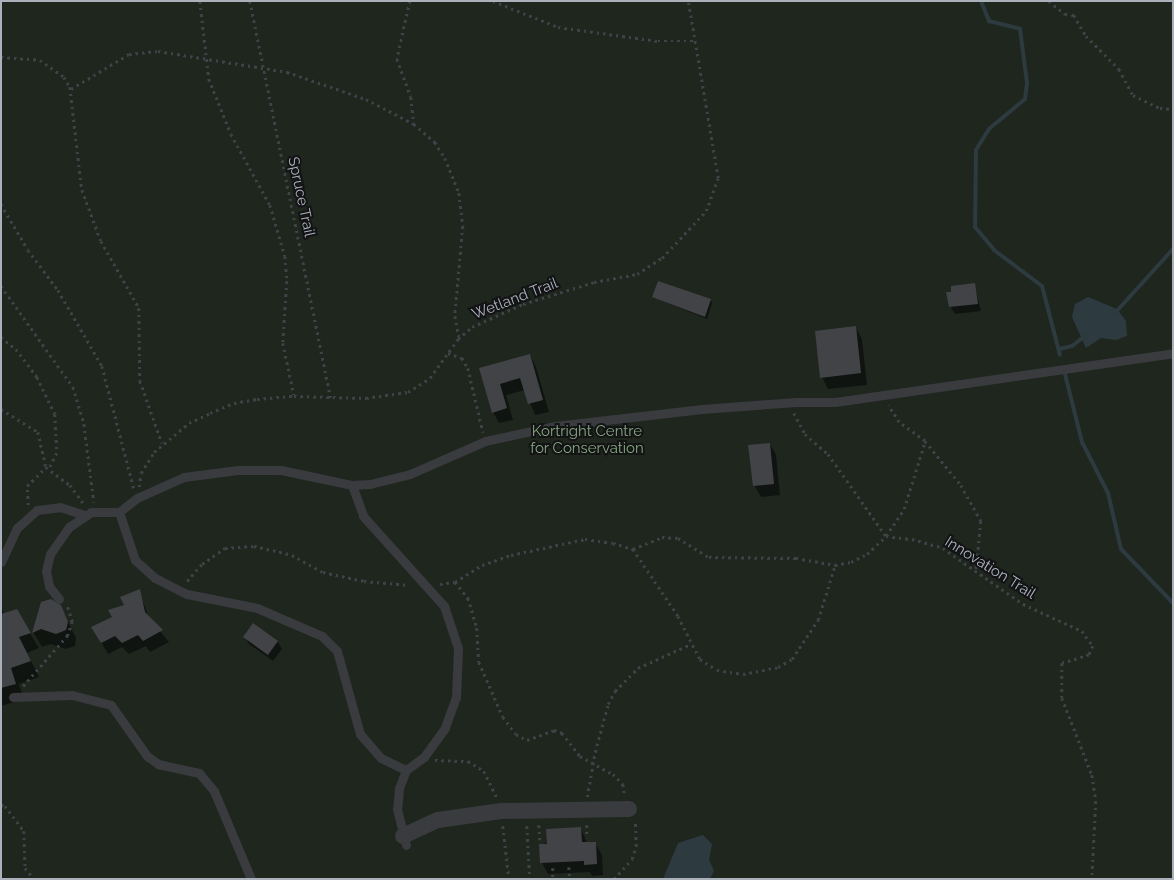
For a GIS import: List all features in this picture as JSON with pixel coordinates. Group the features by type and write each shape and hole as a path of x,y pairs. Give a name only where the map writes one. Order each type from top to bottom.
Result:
{"street":[{"path":"405,840 438,820 501,811 629,809"}],"lane":[{"path":"1,562 17,528 34,512 60,507 90,513 119,512 136,498 184,477 238,470 281,470 352,485 370,484 410,474 485,441 582,422 796,402 835,402 1173,353"},
{"path":"352,485 363,516 444,606 454,630 459,670 456,697 445,728 424,757 406,770 399,788 397,809 405,840"},
{"path":"119,512 135,560 155,578 179,591 257,608 322,636 337,651 360,734 380,758 406,770"},
{"path":"59,599 49,586 46,571 50,554 69,527 90,513"},
{"path":"13,697 72,695 111,705 147,756 158,764 199,773 214,791 251,879"}],"path":[{"path":"200,1 206,59 218,105 270,205 285,256 287,281 282,343 294,396"},
{"name":"Spruce Trail","path":"250,1 331,398"},
{"path":"410,1 397,59 411,97 414,124"},
{"path":"493,1 548,25 658,41 694,41"},
{"name":"Wetland Trail","path":"136,498 141,473 162,444 189,423 234,403 294,396 331,398 408,392 430,378 459,337 488,318 523,304 594,282 637,274 656,263 693,228 706,211 718,178 688,1"},
{"path":"1049,1 1065,14 1074,15 1086,36 1119,68 1133,95 1160,108 1173,109"},
{"path":"71,89 129,54 158,51 287,72 366,99 414,124 440,150 459,193 462,250 455,316 459,337"},
{"path":"1,57 40,60 64,77 71,89 82,190 101,241 139,308 140,381 162,444"},
{"path":"1,204 28,250 58,290 102,366 136,498"},
{"path":"1,286 73,387 84,424 90,513"},
{"path":"1,337 16,349 37,377 55,414 57,453 47,468 27,486 27,503 34,512"},
{"path":"448,352 462,358 468,368 485,441"},
{"path":"882,396 899,422 925,441 961,485 980,521 976,572"},
{"path":"796,402 796,421 805,434 828,454 886,536"},
{"path":"1,409 13,414 38,432 47,468 70,485 90,513"},
{"path":"179,591 202,564 225,548 254,546 292,555 332,574 364,581 428,586 455,582 482,565 585,539 633,549 662,537 678,538 709,557 796,558 834,564 851,562 867,554 886,536 904,509 925,441"},
{"name":"Innovation Trail","path":"886,536 912,538 943,548 1022,604 1082,631 1093,646 1089,655 1062,663 1062,698 1092,775 1096,801 1092,879"},
{"path":"633,549 678,616 700,659 717,670 742,674 778,667 792,659 818,620 834,564"},
{"path":"455,582 468,598 477,628 479,662 503,717 516,734 527,740 554,730 562,733 580,756 593,761 623,784 629,809 635,820 636,846 632,859 614,879"},
{"path":"13,697 67,636 72,622 69,608 59,599"},
{"path":"586,810 593,761 608,704 615,691 638,668 691,644"},
{"path":"428,761 468,761 484,771 501,811 509,879"},
{"path":"1,805 5,806 24,831 25,868 34,879"},
{"path":"526,812 530,879"},
{"path":"569,867 570,879"},
{"path":"552,868 553,879"}],"green space":[{"name":"Kortright Centre for Conservation","path":"1,1 1173,1 1173,879 1,879"}],"shaded area":[{"path":"1088,297 1117,309 1126,321 1127,336 1116,340 1101,338 1086,348 1072,317 1075,304"},
{"path":"703,835 712,844 709,860 714,871 710,879 663,879 678,843"}],"building":[{"path":"658,281 711,299 705,317 652,297"},
{"path":"975,283 978,304 949,307 946,292 951,292 951,286"},
{"path":"856,326 861,373 820,378 815,331"},
{"path":"530,354 543,400 528,404 520,378 500,384 507,408 492,413 479,368"},
{"path":"770,443 774,484 753,486 748,445"},
{"path":"140,589 145,612 163,630 143,641 138,635 122,643 115,636 101,643 91,627 112,617 108,610 124,605 120,597"},
{"path":"51,599 61,605 68,622 66,630 56,634 41,629 32,633 41,602"},
{"path":"17,609 31,633 19,637 31,661 11,668 16,684 1,688 1,614"},
{"path":"253,623 278,641 268,655 243,637"},
{"path":"581,827 582,842 596,842 597,864 584,865 584,861 540,863 539,844 547,844 546,829"}],"waterway":[{"path":"981,1 989,21 1020,29 1027,83 1025,99 989,129 976,150 975,227 994,250 1042,286 1060,355"},
{"path":"1115,313 1173,249"},
{"path":"1059,349 1072,346 1085,336"},
{"path":"1065,374 1082,442 1108,493 1121,549 1173,603"}]}
